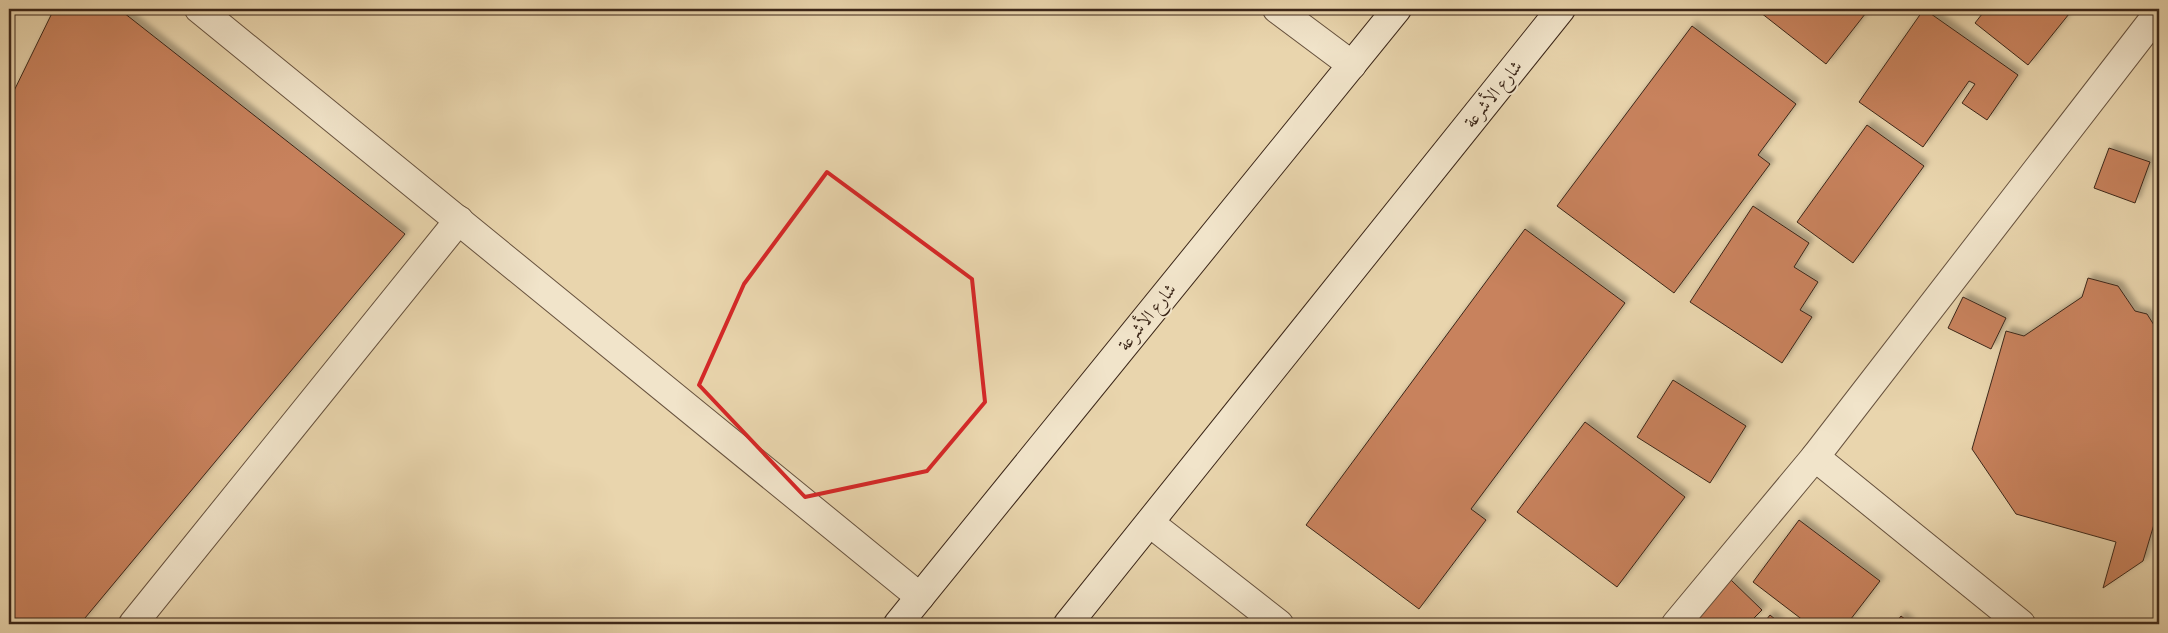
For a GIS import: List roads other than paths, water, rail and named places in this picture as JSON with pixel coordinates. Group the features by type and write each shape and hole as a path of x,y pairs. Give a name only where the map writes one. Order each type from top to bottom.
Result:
{"street":[{"path":"199,9 920,596"},
{"path":"1277,9 1352,65"},
{"name":"شارع الأشرعة","path":"898,624 1397,9"},
{"name":"شارع الأشرعة","path":"1068,624 1561,9"},
{"path":"1676,624 1815,457 2159,12"},
{"path":"133,624 458,220"},
{"path":"1815,457 2021,624"},
{"path":"1150,523 1279,624"}]}
